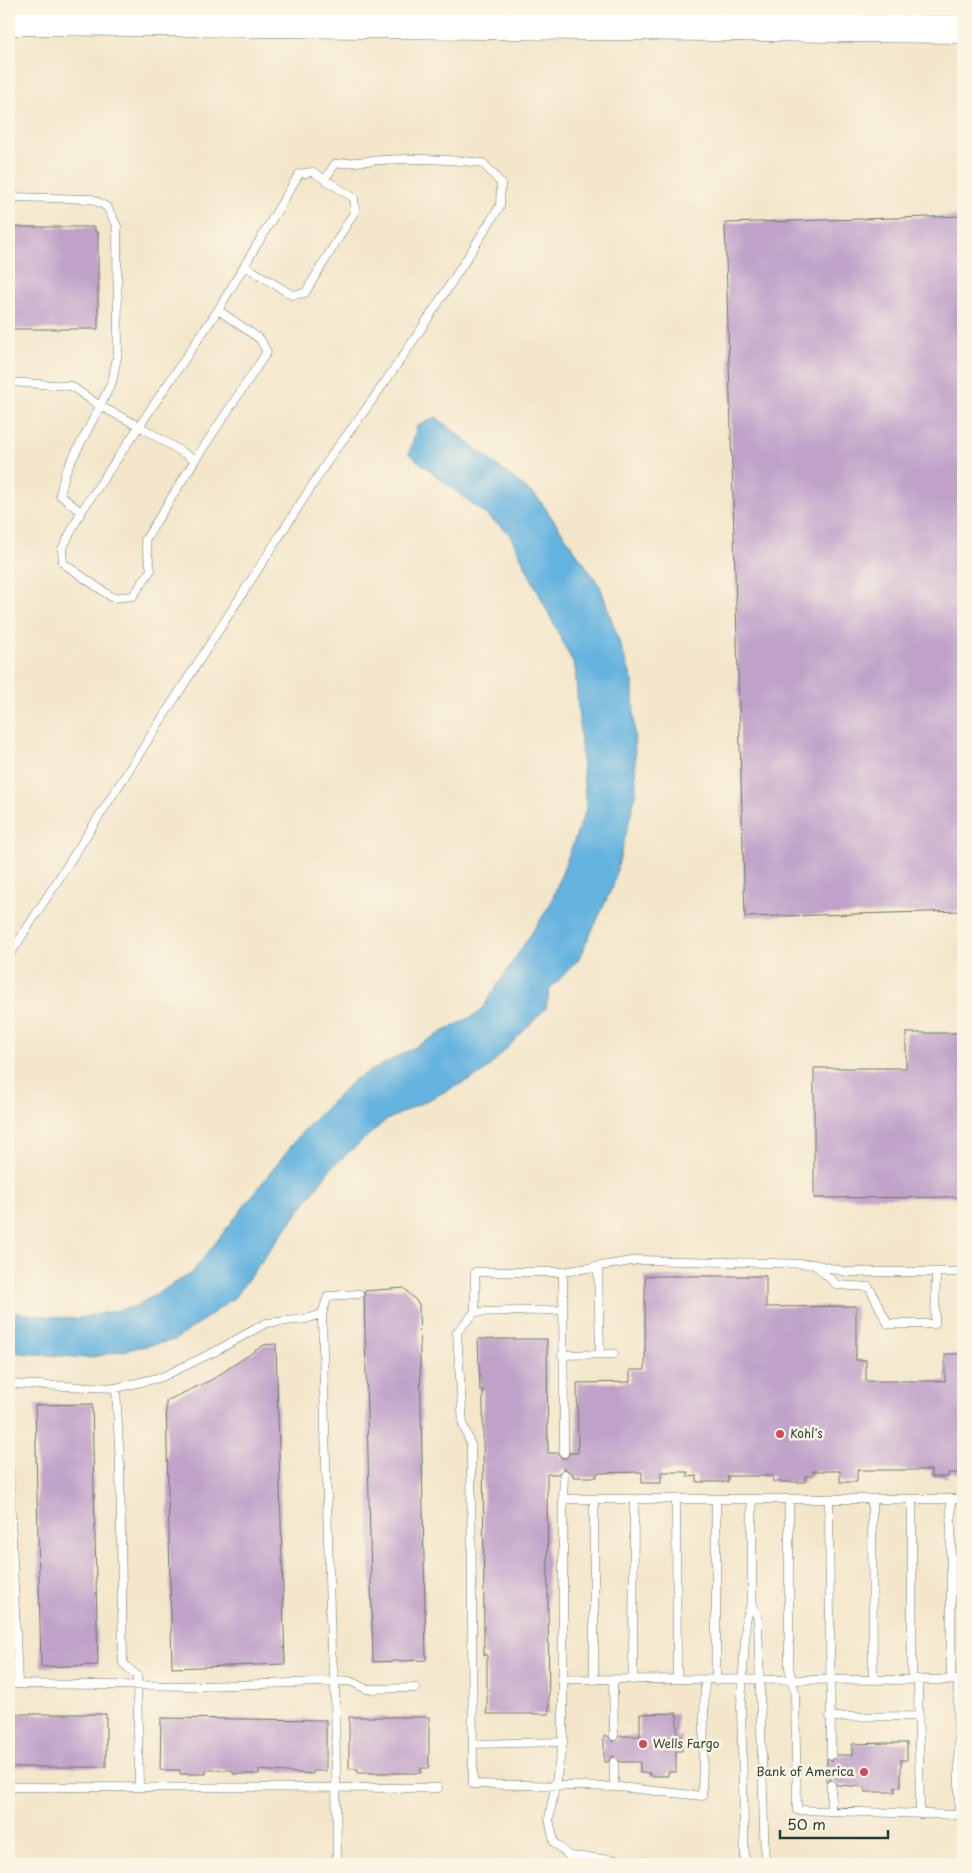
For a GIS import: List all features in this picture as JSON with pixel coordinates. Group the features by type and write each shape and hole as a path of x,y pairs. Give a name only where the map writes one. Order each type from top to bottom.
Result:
{"highway":[{"path":"9,21 963,29"}],"lane":[{"path":"9,956 333,453 395,367 500,206 500,184 483,163 431,158 378,159 335,164 325,179"},
{"path":"218,310 260,340 268,352 195,460 145,540 151,570 133,596 113,598 63,563 62,549 81,512 218,310 299,174 313,172 354,198 355,211 305,293 292,295 245,266"},
{"path":"9,197 92,199 107,207 117,226 118,352 112,382 65,473 60,495 81,512"},
{"path":"9,382 72,386 100,406 139,426 195,460"},
{"path":"705,1680 702,1796 614,1787 473,1784 471,1445 463,1425 457,1332 475,1312 475,1272 563,1272 598,1268 638,1260 813,1264 847,1272 963,1272"},
{"path":"813,1264 837,1285 869,1286 888,1324 935,1324 936,1272"},
{"path":"598,1268 600,1354"},
{"path":"563,1272 564,1453"},
{"path":"336,1864 335,1682 331,1650 322,1314 328,1296 359,1294"},
{"path":"475,1312 562,1310"},
{"path":"9,1384 116,1388 162,1377 216,1351 266,1323 306,1320 322,1314"},
{"path":"562,1355 614,1354"},
{"path":"116,1388 120,1466 123,1664 137,1676 139,1787"},
{"path":"9,1468 18,1684"},
{"path":"564,1474 563,1742 554,1786 549,1819 550,1827 554,1842 569,1856 668,1864"},
{"path":"563,1499 963,1499"},
{"path":"594,1499 594,1680"},
{"path":"745,1864 741,1706 746,1620 752,1600 752,1499"},
{"path":"789,1499 790,1668 795,1693 797,1810 959,1815 951,1499"},
{"path":"829,1499 831,1755"},
{"path":"872,1499 872,1679"},
{"path":"912,1499 915,1679 919,1716 920,1814"},
{"path":"633,1680 634,1500"},
{"path":"676,1500 677,1679"},
{"path":"716,1500 716,1680"},
{"path":"752,1600 758,1620 765,1864"},
{"path":"562,1680 957,1680"},
{"path":"613,1680 614,1736"},
{"path":"9,1684 138,1686 350,1681 366,1689 416,1688"},
{"path":"830,1717 919,1716"},
{"path":"472,1744 563,1742"},
{"path":"614,1762 614,1787"},
{"path":"831,1785 831,1811"},
{"path":"9,1787 438,1788"}],"water":[{"path":"436,417 538,498 600,586 633,682 636,793 613,886 578,960 550,989 546,1008 483,1073 385,1121 332,1167 234,1298 175,1340 88,1358 9,1352 9,1312 74,1319 134,1307 192,1273 302,1132 354,1080 480,1012 550,905 586,809 575,667 509,533 409,454 417,426"}],"building":[{"path":"963,216 963,911 745,917 725,223"},
{"path":"9,227 95,227 95,232 98,232 98,329 9,329"},
{"path":"906,1033 963,1033 963,1197 814,1198 814,1068 906,1068"},
{"path":"645,1276 766,1276 766,1307 856,1306 856,1360 866,1360 866,1381 945,1381 945,1354 963,1354 963,1473 948,1473 948,1477 931,1477 931,1470 857,1470 857,1482 840,1482 840,1471 813,1471 813,1476 805,1476 805,1482 773,1482 773,1476 728,1476 728,1482 697,1482 697,1476 688,1477 688,1472 661,1472 661,1483 642,1483 642,1472 597,1473 597,1477 573,1477 573,1474 564,1468 558,1474 547,1474 549,1714 487,1714 487,1655 484,1655 483,1390 480,1390 478,1339 547,1339 548,1453 558,1453 561,1458 566,1458 570,1453 578,1453 577,1383 630,1382 630,1370 645,1370"},
{"path":"404,1288 419,1304 426,1660 373,1662 364,1291"},
{"path":"276,1344 285,1664 172,1668 166,1401 211,1380 264,1345"},
{"path":"92,1404 98,1665 41,1667 35,1405"},
{"name":"Wells Fargo","path":"677,1713 677,1737 682,1736 682,1751 676,1751 676,1772 668,1772 668,1776 650,1776 650,1773 640,1773 640,1762 620,1762 614,1756 608,1762 604,1762 604,1736 608,1736 614,1742 620,1736 640,1736 640,1714"},
{"path":"9,1714 106,1714 106,1767 9,1767"},
{"path":"349,1717 429,1717 429,1768 421,1768 421,1773 358,1773 358,1769 349,1769"},
{"path":"161,1718 326,1720 326,1771 313,1771 313,1774 259,1770 259,1774 233,1774 233,1770 206,1770 206,1774 180,1774 180,1770 160,1770"},
{"name":"Bank of America","path":"907,1743 907,1760 901,1760 901,1787 895,1787 895,1792 865,1792 865,1787 837,1785 831,1779 826,1782 827,1758 832,1761 837,1755 852,1755 852,1744"}],"place":[{"name":"Kohl's","path":"780,1434"},
{"name":"Wells Fargo","path":"643,1744"},
{"name":"Bank of America","path":"864,1772"}]}
